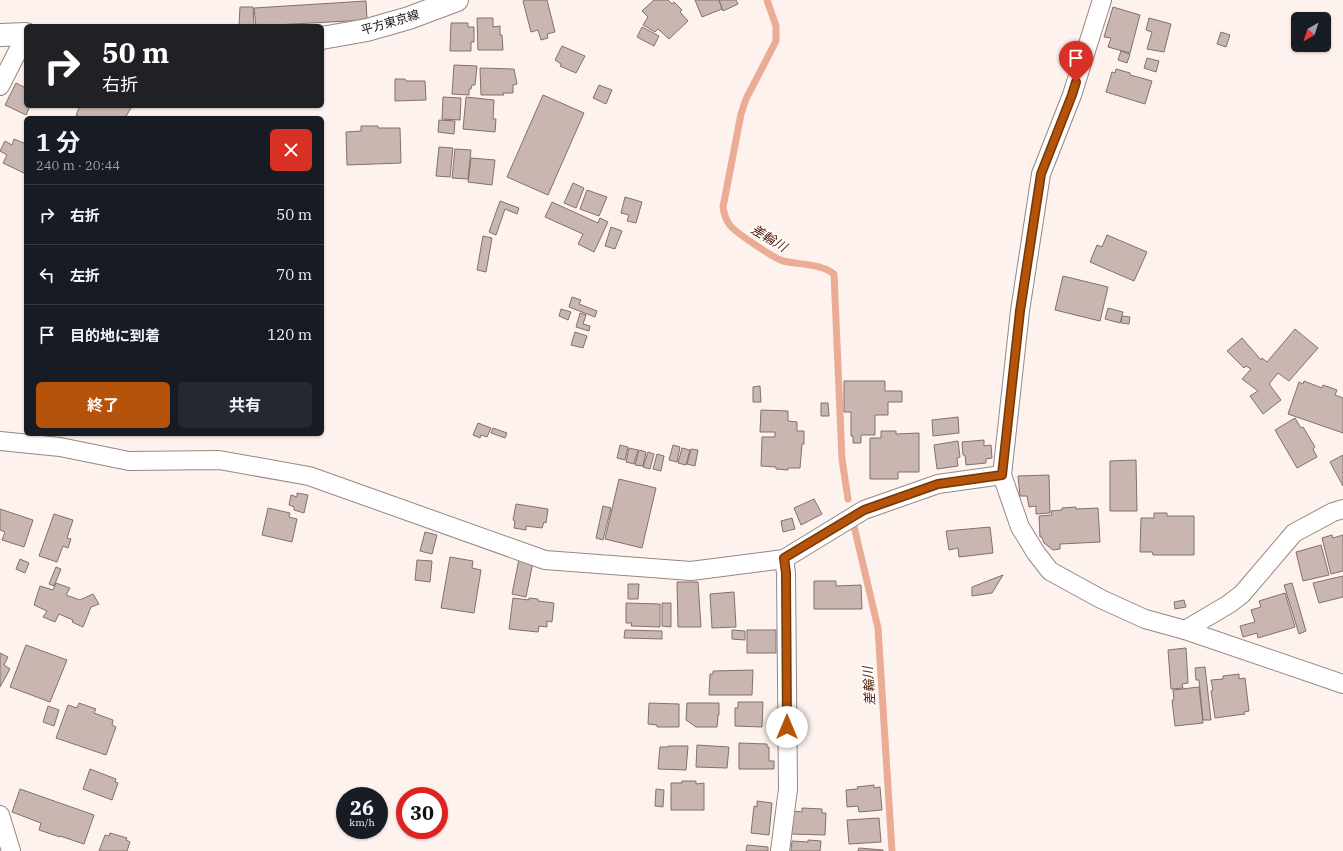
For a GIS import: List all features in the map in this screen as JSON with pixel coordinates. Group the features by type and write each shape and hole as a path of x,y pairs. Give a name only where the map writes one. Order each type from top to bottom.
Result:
{"main road":[{"name":"平方東京線","path":"324,38 367,30 409,18 457,0"},
{"path":"0,35 24,35"}],"street":[{"path":"1102,0 1072,95 1041,174 1020,311 1002,475 1020,527 1036,554 1050,571 1101,599 1145,620 1185,630 1343,684"},
{"path":"0,86 24,39"},
{"path":"0,441 60,447 130,461 219,460 309,476 545,560 691,571 784,558 864,510 938,484 1002,475"},
{"path":"1185,630 1230,604 1242,594 1294,533 1334,512 1343,509"},
{"path":"780,851 788,789 786,573 784,558"},
{"path":"0,815 11,851"}],"building":[{"path":"547,0 555,32 547,34 548,38 541,40 538,30 531,32 523,1"},
{"path":"654,0 668,0 672,4 674,2 682,10 680,12 688,21 669,39 658,29 655,32 643,25 648,17 642,11"},
{"path":"695,0 719,0 722,9 702,17"},
{"path":"719,0 736,0 738,4 723,11"},
{"path":"366,1 367,20 293,24 256,24 254,8"},
{"path":"240,7 253,7 254,24 239,24"},
{"path":"1113,7 1140,15 1130,53 1108,47 1111,38 1104,37"},
{"path":"477,18 493,18 493,27 500,26 503,50 478,50"},
{"path":"1149,18 1171,24 1164,52 1147,49 1152,32 1146,30"},
{"path":"451,23 468,23 468,27 474,27 474,42 471,42 471,51 450,51"},
{"path":"642,27 659,36 654,46 637,37"},
{"path":"1221,32 1230,35 1226,47 1217,44"},
{"path":"562,46 585,56 576,73 560,66 561,64 555,60"},
{"path":"1121,51 1130,54 1127,63 1118,60"},
{"path":"1147,58 1159,61 1156,72 1144,68"},
{"path":"454,65 477,66 475,85 472,85 471,89 469,89 469,95 452,94"},
{"path":"480,68 514,69 517,84 513,85 513,93 503,93 504,95 481,95"},
{"path":"1116,69 1130,73 1130,75 1152,81 1145,104 1106,92 1112,72 1115,73"},
{"path":"395,79 405,79 406,81 425,81 426,100 395,101"},
{"path":"16,83 24,87 24,108 29,108 26,115 5,105"},
{"path":"599,85 612,90 606,104 593,98"},
{"path":"543,95 584,113 548,195 507,177"},
{"path":"443,97 461,98 460,120 442,119"},
{"path":"466,97 494,100 493,119 496,119 495,132 463,129"},
{"path":"79,108 131,108 126,116 76,115"},
{"path":"439,120 455,121 454,134 438,132"},
{"path":"361,126 400,128 401,163 347,165 346,132 361,131"},
{"path":"14,139 24,143 24,173 3,163 7,155 0,151 5,141 12,145"},
{"path":"439,147 453,148 450,177 436,176"},
{"path":"455,149 471,150 468,179 452,178"},
{"path":"471,158 495,160 492,185 468,182"},
{"path":"573,183 584,188 576,208 564,203"},
{"path":"587,190 607,197 599,216 580,209"},
{"path":"625,197 642,202 636,223 627,221 629,215 621,213"},
{"path":"500,201 519,208 517,214 505,209 496,235 489,232"},
{"path":"552,202 598,223 600,218 608,222 594,252 578,244 583,234 545,217"},
{"path":"611,227 622,231 615,249 605,246"},
{"path":"1107,235 1147,252 1134,281 1090,262 1097,245 1102,247"},
{"path":"483,236 492,238 486,272 477,270"},
{"path":"1063,276 1108,287 1100,321 1055,310"},
{"path":"572,297 581,300 579,304 597,311 595,317 569,307"},
{"path":"1108,308 1123,312 1120,323 1105,319"},
{"path":"561,309 571,312 568,320 559,316"},
{"path":"580,313 586,315 583,324 590,326 589,331 576,327"},
{"path":"1122,316 1130,317 1129,324 1121,323"},
{"path":"1295,329 1318,348 1289,381 1278,373 1269,384 1281,400 1263,414 1250,396 1258,391 1242,379 1251,369 1246,366 1244,368 1227,351 1242,338 1261,360 1262,358 1267,362"},
{"path":"575,332 587,336 583,348 571,345"},
{"path":"844,381 885,381 885,391 902,391 902,402 888,402 888,415 875,415 875,435 861,435 861,443 853,443 853,436 851,436 851,412 844,412"},
{"path":"1304,381 1322,388 1323,385 1337,390 1335,395 1343,398 1343,433 1288,414 1299,382 1303,384"},
{"path":"760,386 761,402 753,402 753,387"},
{"path":"821,403 828,403 829,416 821,416"},
{"path":"761,410 788,411 788,421 797,422 797,431 804,431 804,444 802,444 800,468 788,468 788,470 776,469 776,467 761,466 762,437 775,437 775,432 760,432"},
{"path":"958,417 959,433 933,436 932,420"},
{"path":"1295,418 1301,428 1303,427 1315,447 1313,449 1317,457 1297,468 1275,430"},
{"path":"478,423 491,428 487,437 481,435 480,438 473,435"},
{"path":"493,428 507,433 505,438 491,433"},
{"path":"881,431 896,431 896,434 919,433 919,472 898,472 898,479 870,479 870,438 881,438"},
{"path":"984,440 984,446 991,445 992,458 986,459 986,463 966,465 965,455 963,455 962,442"},
{"path":"958,441 960,457 957,458 958,466 937,469 934,445"},
{"path":"620,445 628,447 625,460 617,458"},
{"path":"673,445 680,447 677,462 669,460"},
{"path":"629,448 638,450 634,464 626,462"},
{"path":"682,448 690,450 686,465 678,463"},
{"path":"691,449 698,450 695,466 687,464"},
{"path":"639,450 646,452 643,466 635,465"},
{"path":"648,452 654,454 650,469 643,467"},
{"path":"657,454 664,456 661,471 653,469"},
{"path":"1343,455 1343,486 1330,462"},
{"path":"1136,460 1137,511 1110,511 1110,461"},
{"path":"1049,475 1050,513 1036,514 1036,506 1029,507 1027,496 1020,496 1018,476"},
{"path":"619,479 656,488 642,548 605,539"},
{"path":"297,493 308,495 304,513 294,510 294,507 289,505 291,495 297,497"},
{"path":"814,499 822,514 801,525 794,508"},
{"path":"516,504 548,509 546,523 544,522 542,528 526,526 526,530 514,528 515,521 513,520"},
{"path":"603,506 611,508 603,540 596,538"},
{"path":"1076,507 1076,509 1098,508 1100,542 1060,544 1060,549 1053,550 1044,543 1042,537 1040,537 1039,516 1052,515 1051,511 1062,510 1062,508"},
{"path":"268,508 290,513 289,517 297,519 292,542 262,535"},
{"path":"0,509 33,520 24,547 2,540 5,532 0,530"},
{"path":"1154,513 1167,513 1167,516 1194,516 1194,555 1153,555 1152,552 1140,552 1141,518 1154,518"},
{"path":"54,514 73,520 67,538 71,539 68,548 63,546 57,562 39,556"},
{"path":"792,518 795,529 783,532 781,521"},
{"path":"990,527 993,553 959,557 958,548 949,550 946,531"},
{"path":"425,532 437,535 432,554 420,551"},
{"path":"1332,535 1333,538 1343,535 1343,571 1331,574 1322,538"},
{"path":"1321,545 1329,575 1303,581 1296,552"},
{"path":"450,557 473,561 472,568 481,570 474,613 441,608"},
{"path":"20,559 29,563 25,573 16,569"},
{"path":"519,559 533,562 526,597 512,594"},
{"path":"417,560 432,561 430,582 415,580"},
{"path":"56,567 61,569 54,586 49,584"},
{"path":"1003,575 992,593 972,596 972,587"},
{"path":"1343,576 1343,597 1319,603 1313,583"},
{"path":"814,581 836,581 836,586 861,585 862,609 814,609"},
{"path":"677,582 698,582 701,627 678,627"},
{"path":"56,583 70,588 66,595 80,600 93,594 99,604 91,607 83,627 72,622 73,620 59,614 55,622 43,617 47,611 34,605 40,586 53,590"},
{"path":"1292,583 1306,631 1299,634 1284,585"},
{"path":"628,584 639,584 638,599 628,599"},
{"path":"734,592 736,627 712,628 710,594"},
{"path":"1285,593 1295,627 1258,638 1257,633 1243,637 1240,626 1255,622 1251,610 1261,607 1259,601"},
{"path":"513,598 529,600 529,598 538,599 538,601 554,603 552,622 547,621 547,627 539,626 538,632 509,629"},
{"path":"1184,600 1186,607 1175,609 1174,602"},
{"path":"626,603 660,604 660,627 631,626 632,623 626,623"},
{"path":"662,603 671,603 671,627 662,626"},
{"path":"625,630 662,631 662,639 624,638"},
{"path":"732,630 745,631 745,640 732,639"},
{"path":"747,630 776,630 776,653 747,653"},
{"path":"26,645 67,660 50,702 10,687"},
{"path":"1186,648 1188,683 1182,684 1183,688 1171,689 1168,650"},
{"path":"0,653 8,657 4,665 10,669 0,687"},
{"path":"1205,667 1211,720 1203,720 1199,680 1196,680 1195,668"},
{"path":"753,670 752,695 709,695 710,674 713,674 713,671"},
{"path":"1239,674 1239,679 1245,678 1249,711 1244,712 1245,714 1215,718 1211,680 1223,679 1223,676"},
{"path":"1199,687 1203,723 1175,726 1172,700 1174,700 1173,690"},
{"path":"738,702 763,702 762,727 735,726 735,708 738,708"},
{"path":"79,703 96,709 94,713 113,720 112,725 116,727 106,755 56,738 68,705 77,708"},
{"path":"649,703 679,704 679,727 657,727 657,725 648,724"},
{"path":"687,703 719,703 717,727 696,727 686,720"},
{"path":"48,706 59,710 54,726 43,722"},
{"path":"739,743 767,744 767,747 769,747 769,761 774,761 774,769 739,769"},
{"path":"697,745 729,747 727,768 696,767"},
{"path":"688,746 686,770 658,769 660,747"},
{"path":"90,769 116,779 115,782 118,783 112,800 83,789"},
{"path":"682,781 696,781 696,784 704,783 704,810 671,810 671,783 682,783"},
{"path":"874,785 874,788 880,787 882,810 859,812 858,806 847,807 846,790"},
{"path":"20,789 94,815 84,844 39,830 41,823 12,812"},
{"path":"656,789 664,790 663,807 655,806"},
{"path":"757,801 772,803 769,835 751,833 754,806 757,807"},
{"path":"802,808 822,809 822,813 826,813 825,835 791,834 792,811 802,812"},
{"path":"879,818 881,842 849,844 847,820"},
{"path":"110,833 127,838 126,840 130,842 127,851 99,851 105,835 109,836"},
{"path":"808,840 821,841 820,851 791,851 792,841 808,842"},
{"path":"747,845 768,847 768,851 746,851"},
{"path":"859,848 883,850 883,851 858,851"}],"waterway":[{"name":"差輪川","path":"767,0 776,26 776,41 746,99 741,114 723,209 732,228 771,255 783,261 822,268 834,274 842,459 848,499"},
{"name":"差輪川","path":"853,522 878,628 892,851"}],"route":[{"path":"787,727 786,573 784,558 864,510 938,484 1002,475 1020,311 1041,174 1076,82"}]}
